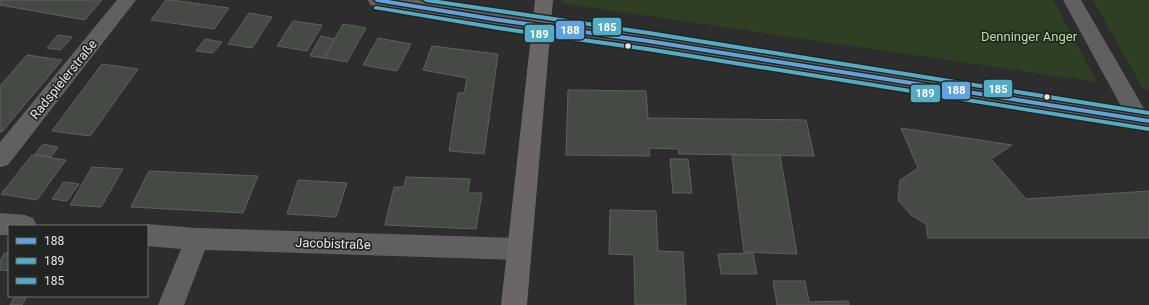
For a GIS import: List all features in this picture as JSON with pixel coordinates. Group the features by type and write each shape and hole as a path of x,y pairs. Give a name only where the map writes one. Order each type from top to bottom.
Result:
{"main road":[{"path":"514,305 528,178 544,0"}],"street":[{"name":"Radspielerstraße","path":"0,158 126,0"},
{"path":"377,0 655,42 1144,120"},
{"path":"1072,0 1144,120"},
{"path":"0,224 12,225"},
{"name":"Jacobistraße","path":"148,235 197,239 519,249"},
{"path":"171,305 197,239"}],"green space":[{"name":"Denninger Anger","path":"562,0 1053,0 1097,82 561,3"},
{"name":"Denninger Anger","path":"1093,0 1149,0 1149,90 1144,90"}],"building":[{"path":"0,0 102,0 85,20 0,5"},
{"path":"166,0 229,8 214,29 151,20"},
{"path":"249,13 272,17 252,48 228,44"},
{"path":"293,21 322,25 307,51 277,46"},
{"path":"343,24 366,28 347,62 324,58"},
{"path":"58,35 72,37 61,50 47,48"},
{"path":"321,36 335,39 324,58 310,56"},
{"path":"378,38 411,44 397,71 363,65"},
{"path":"205,39 222,42 213,53 196,51"},
{"path":"432,46 498,54 484,154 449,151 458,93 464,93 467,78 423,70"},
{"path":"27,55 62,60 2,132 0,132 0,86"},
{"path":"102,64 138,69 90,136 52,131"},
{"path":"568,90 646,91 648,118 806,120 814,156 679,154 678,149 649,148 650,156 566,155"},
{"path":"901,128 1012,145 991,159 1026,199 1149,191 1149,238 928,238 926,224 911,215 898,200 900,180 918,168"},
{"path":"43,144 58,147 51,157 35,154"},
{"path":"32,155 66,160 37,200 1,194"},
{"path":"732,155 780,155 797,254 744,252"},
{"path":"670,159 688,159 692,193 673,193"},
{"path":"92,167 123,169 101,207 70,205"},
{"path":"149,171 258,176 243,213 131,207"},
{"path":"406,177 470,179 468,193 482,193 476,229 385,225 394,187 404,187"},
{"path":"298,180 347,183 336,217 287,214"},
{"path":"64,182 79,184 67,201 52,199"},
{"path":"610,210 656,211 658,251 683,252 686,305 635,305 634,255 609,254"},
{"path":"5,253 8,253 8,271 0,270 0,260"},
{"path":"753,253 757,274 721,274 718,254"},
{"path":"773,281 805,281 809,302 848,301 849,305 777,305"},
{"path":"14,297 26,297 22,305 10,305"}],"transit line":[{"name":"188","path":"377,0 499,20 648,41 1149,121"},
{"name":"185","path":"426,0 649,33 1149,113"},
{"name":"189","path":"376,8 498,28 647,49 1148,129"}]}
